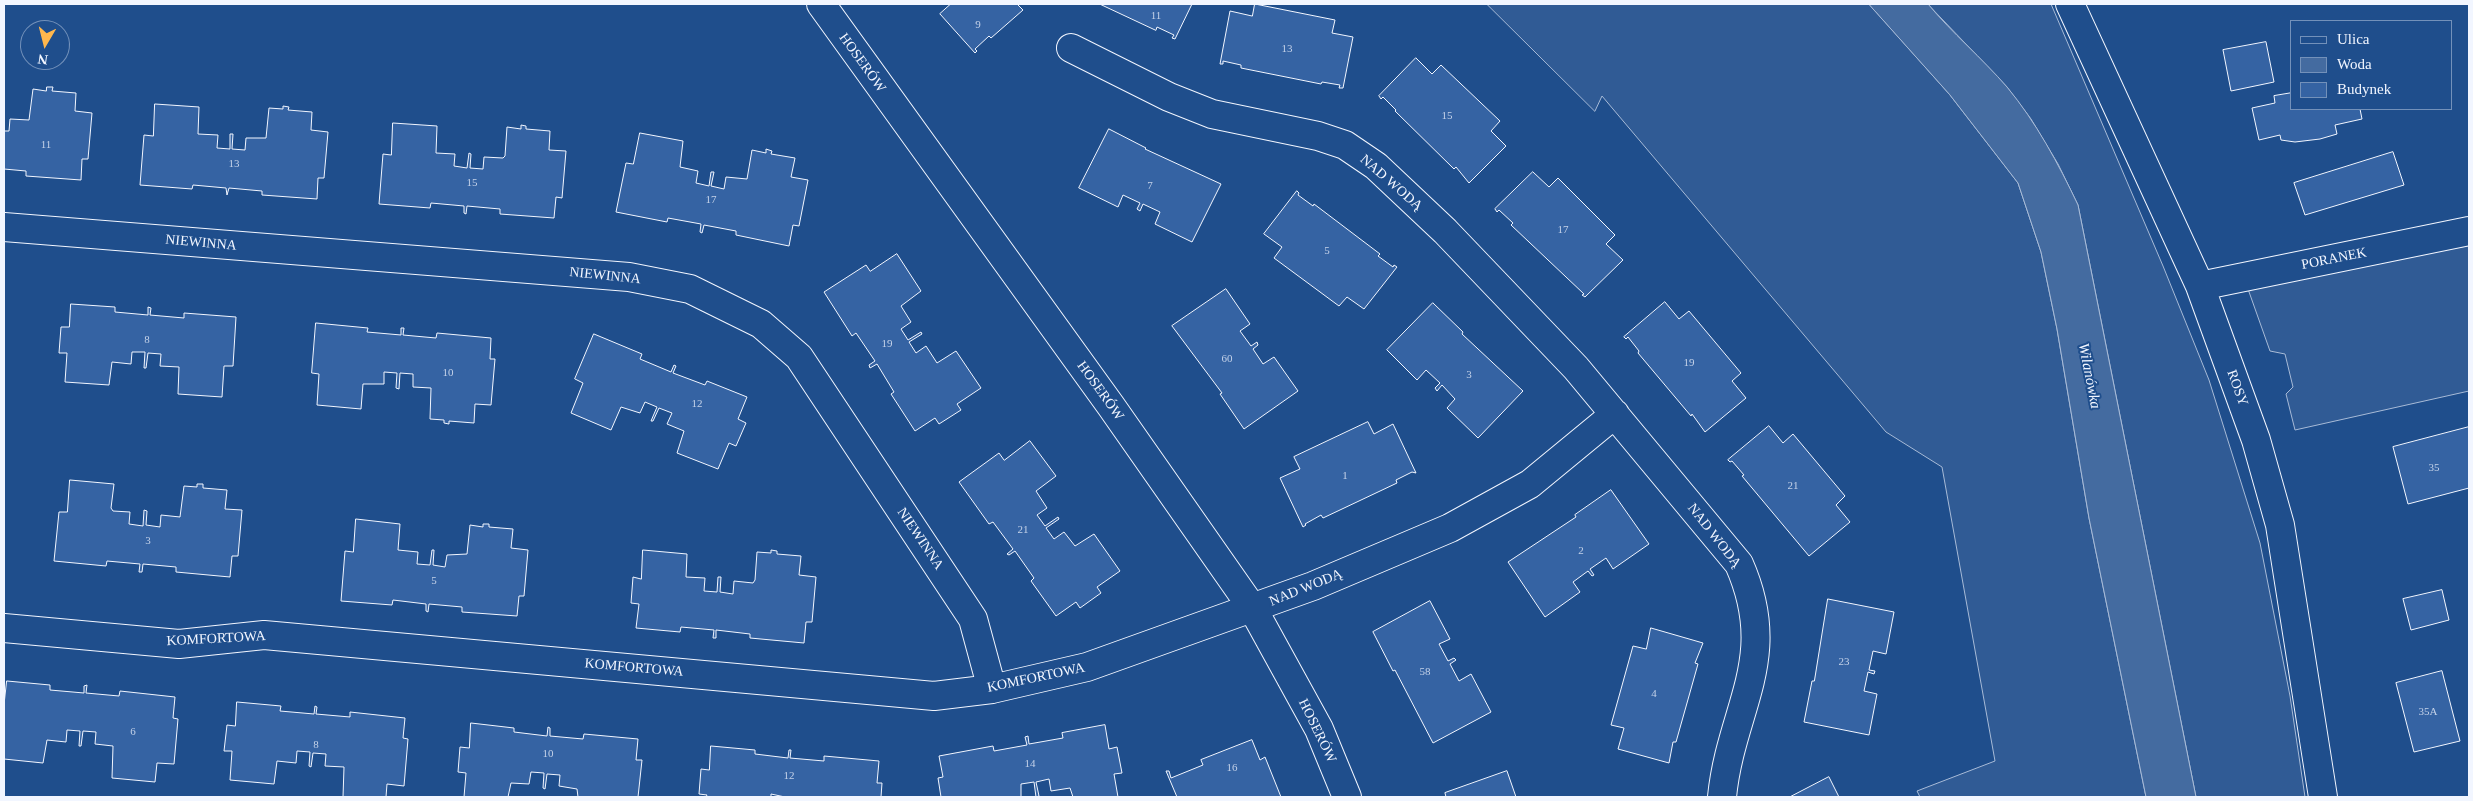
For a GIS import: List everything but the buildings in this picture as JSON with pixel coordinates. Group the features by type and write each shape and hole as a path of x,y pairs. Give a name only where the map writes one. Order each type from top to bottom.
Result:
{"street":[{"name":"HOSERÓW","path":"821,4 832,22 1111,406 1253,609 1319,729 1347,797"},
{"name":"ROSY","path":"2070,4 2200,286 2256,440 2280,526 2323,797"},
{"name":"NAD WODĄ","path":"1070,48 1169,97 1212,114 1318,136 1345,145 1353,150 1376,166 1444,231 1576,368 1740,564 1752,598 1757,635 1756,655 1729,753 1722,797"},
{"name":"NIEWINNA","path":"4,227 629,277 690,289 761,324 799,357 974,619 992,689"},
{"name":"PORANEK","path":"2200,286 2469,231"},
{"name":"NAD WODĄ","path":"1253,609 1314,586 1450,528 1530,484 1615,414"},
{"name":"KOMFORTOWA","path":"4,628 179,644 264,635 934,696 992,689 1087,667 1253,609"}],"shaded area":[{"path":"1487,4 1869,4 1950,95 2018,183 2041,252 2057,329 2089,518 2146,797 1920,797 1917,791 1995,761 1942,467 1886,432 1602,96 1595,111"},
{"path":"1928,4 2051,4 2163,266 2209,380 2260,543 2290,696 2305,797 2196,797 2078,205 2058,164 2031,119 2007,87"},
{"path":"2469,246 2469,391 2295,430 2286,394 2293,387 2285,354 2270,351 2248,289 2253,284"}],"water":[{"name":"Wilanówka","path":"1869,4 1928,4 2018,100 2046,143 2078,205 2196,797 2146,797 2089,518 2057,329 2041,252 2018,183 1950,95"}]}
